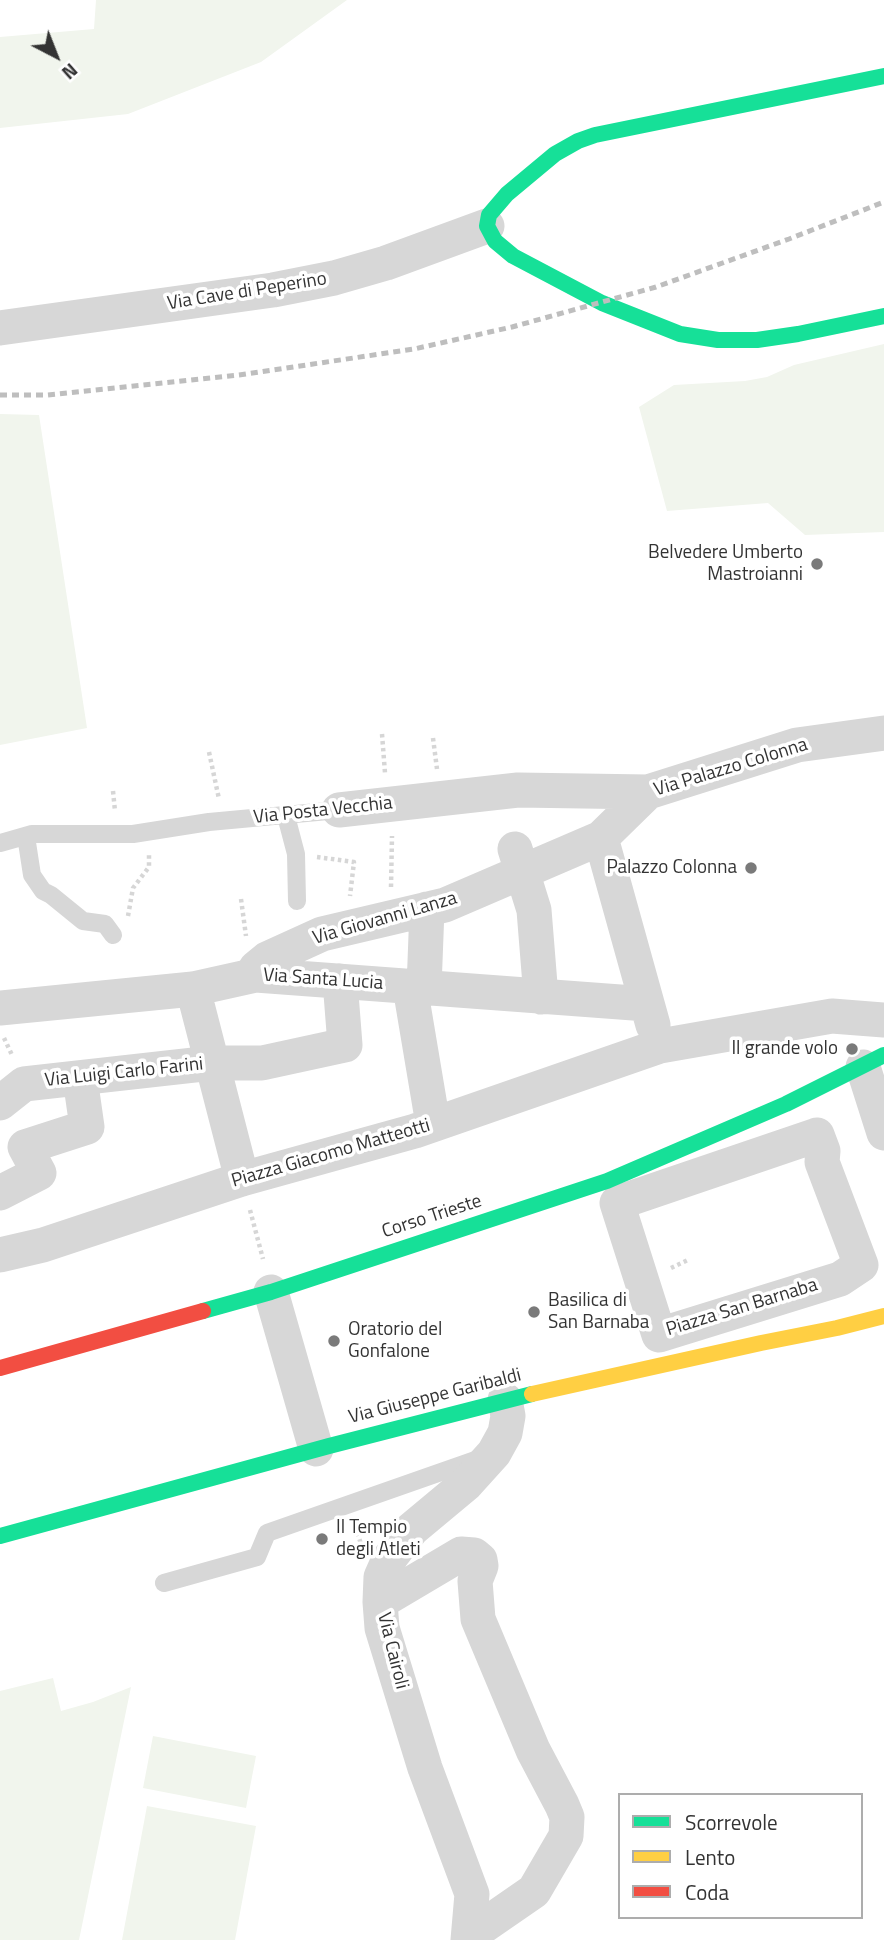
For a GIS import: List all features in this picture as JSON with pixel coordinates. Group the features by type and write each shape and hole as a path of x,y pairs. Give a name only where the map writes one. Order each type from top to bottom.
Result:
{"street":[{"path":"884,76 596,135 578,141 555,153 507,194 489,215 487,226 502,248 546,274 602,303 669,330 698,338 757,340 884,316"},
{"name":"Via Cave di Peperino","path":"0,328 273,290 334,278 386,263 487,226"},
{"name":"Via Palazzo Colonna","path":"601,838 648,792 797,745 884,733"},
{"name":"Via Posta Vecchia","path":"340,810 518,790 648,792"},
{"path":"601,838 660,1046"},
{"name":"Via Giovanni Lanza","path":"256,975 256,968 267,959 322,934 445,905 519,860 601,838"},
{"path":"519,860 534,910 541,996"},
{"path":"427,909 417,987 433,1125"},
{"name":"Via Santa Lucia","path":"0,1008 193,989 256,975 647,1004"},
{"name":"Via Luigi Carlo Farini","path":"0,1103 24,1084 212,1063 262,1063 345,1045 340,981"},
{"path":"193,989 245,1190"},
{"name":"Piazza Giacomo Matteotti","path":"0,1255 245,1190 660,1046 832,1016 884,1020"},
{"path":"873,1061 884,1133"},
{"name":"Corso Trieste","path":"0,1368 267,1278 607,1181 786,1104 873,1061"},
{"path":"0,1193 39,1173 25,1147 87,1127 80,1078"},
{"name":"Piazza San Barnaba","path":"817,1135 823,1151 822,1162 861,1265 839,1279 659,1335 617,1203 817,1135"},
{"path":"267,1278 316,1449"},
{"name":"Via Giuseppe Garibaldi","path":"0,1536 505,1400 761,1343 882,1322"},
{"name":"Via Cairoli","path":"469,1938 472,1894 425,1768 382,1628 381,1577 389,1559 412,1529 466,1484 494,1453 505,1433 508,1416 505,1400"},
{"path":"380,1602 461,1555 474,1555 480,1560 481,1566 475,1581 478,1619 533,1750 567,1817 566,1836 534,1891 469,1938"}],"lane":[{"name":"Via Posta Vecchia","path":"0,843 32,834 133,834 224,821 340,810"},
{"path":"286,816 296,854 297,901"},
{"path":"26,836 32,875 44,891 83,921 120,929"},
{"path":"164,1583 257,1557 267,1533 494,1453"}],"path":[{"path":"382,734 391,804 391,917"},
{"path":"209,752 224,821"},
{"path":"120,929 133,888 149,867 149,832"},
{"path":"296,854 354,862 346,928"},
{"path":"245,1190 267,1278"}],"shaded area":[{"path":"96,0 347,0 261,62 128,114 0,128 0,37 94,29"},
{"path":"884,344 884,532 805,535 768,503 667,511 639,407 674,385 767,377 794,365"},
{"path":"0,414 39,415 87,728 0,745"},
{"path":"53,1678 61,1711 131,1687 79,1940 0,1940 0,1691"},
{"path":"153,1736 256,1756 246,1808 143,1788"},
{"path":"147,1806 256,1826 235,1940 122,1940"}],"railway":[{"path":"0,395 47,395 239,375 414,349 512,327 656,287 884,202"}],"traffic: fast":[{"path":"884,76 595,135 578,141 555,154 507,194 489,215 487,226 495,241 513,256 602,303 680,334 718,340 757,340 884,316"},
{"path":"203,1311 271,1292 607,1181 786,1104 884,1055"},
{"path":"0,1536 329,1446 532,1394"}],"traffic: slow":[{"path":"532,1394 884,1316"}],"traffic: jam":[{"path":"0,1368 203,1311"}],"place":[{"name":"Belvedere Umberto Mastroianni","path":"817,564"},
{"name":"Palazzo Colonna","path":"751,868"},
{"name":"Il grande volo","path":"852,1049"},
{"name":"Basilica di San Barnaba","path":"534,1312"},
{"name":"Oratorio del Gonfalone","path":"334,1341"},
{"name":"Il Tempio degli Atleti","path":"322,1539"}]}
